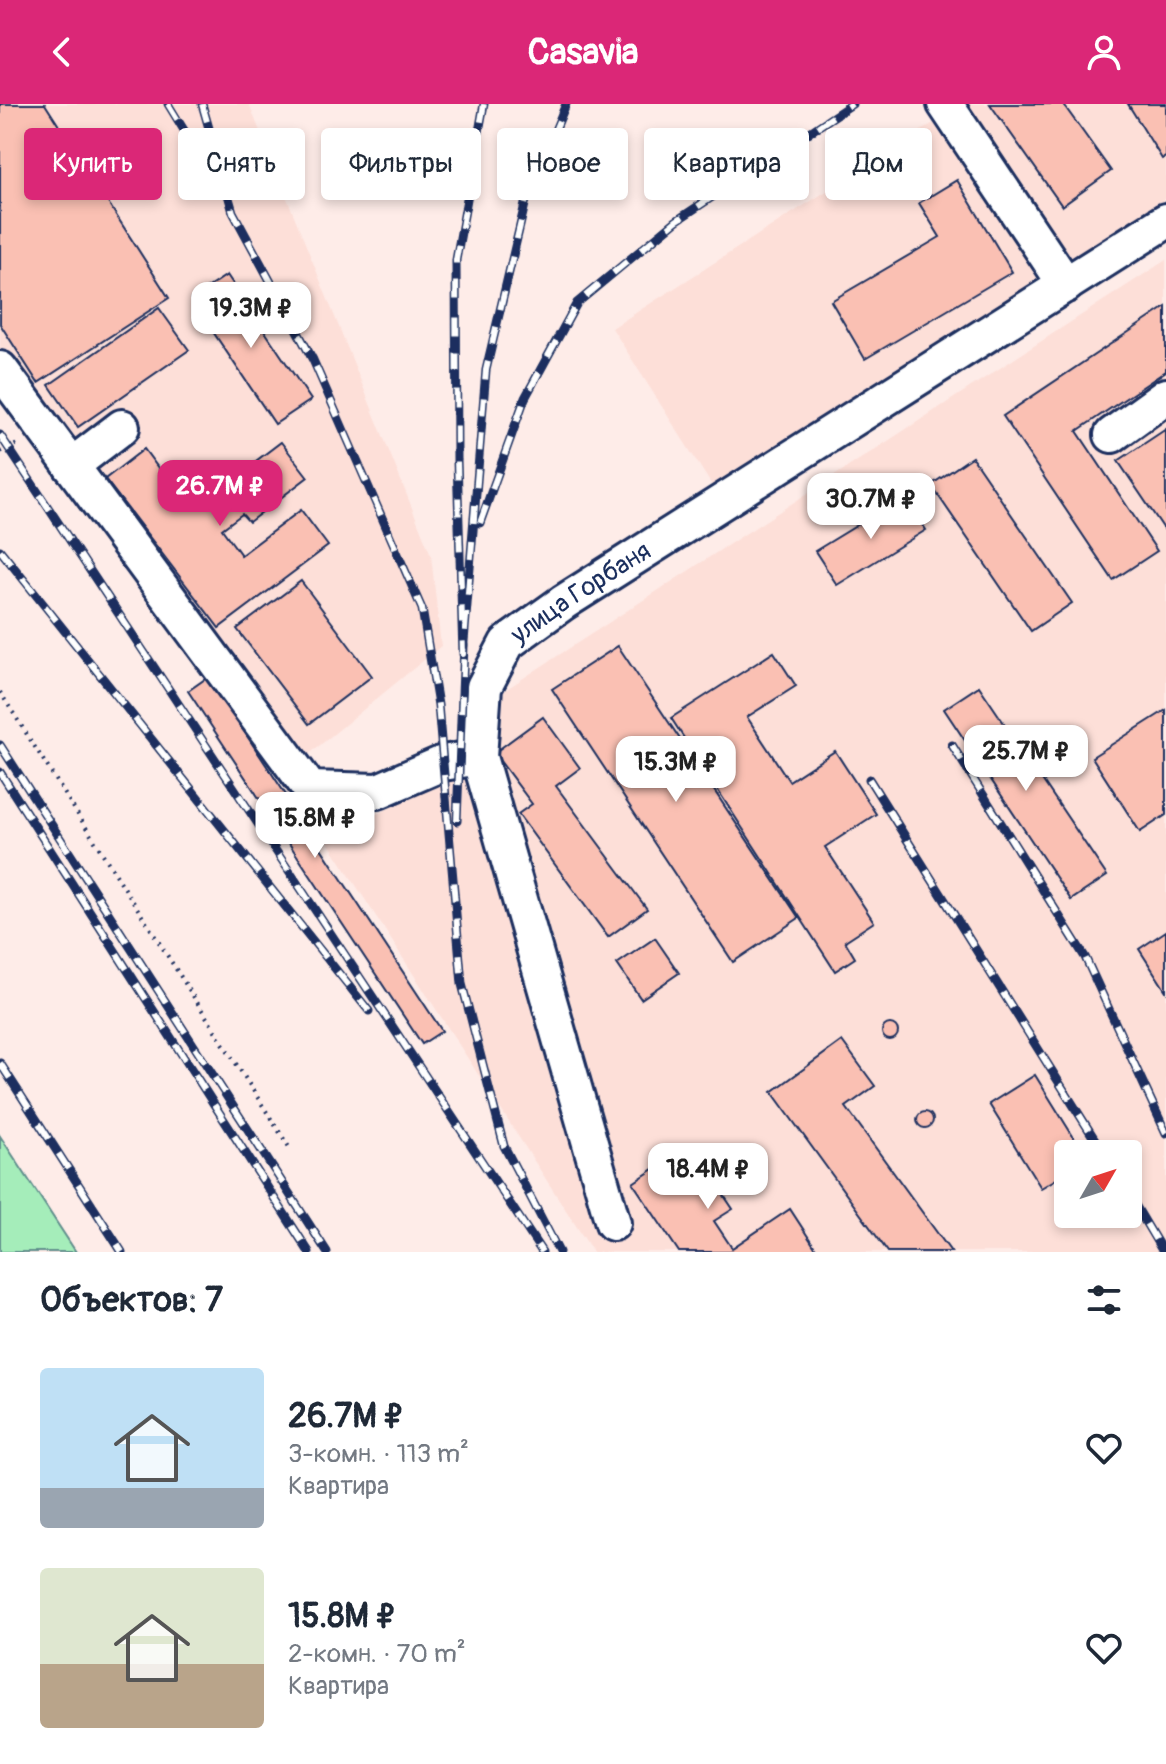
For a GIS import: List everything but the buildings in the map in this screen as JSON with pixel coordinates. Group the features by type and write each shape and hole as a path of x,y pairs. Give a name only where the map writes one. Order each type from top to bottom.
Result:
{"lane":[{"path":"945,104 1066,285"},
{"name":"улица Горбаня","path":"613,1223 479,757 484,687 507,643 564,602 1166,221"},
{"path":"0,369 310,789 378,791 443,763 479,757"},
{"path":"1112,435 1166,396"},
{"path":"71,466 122,427"}],"path":[{"path":"0,692 289,1147"}],"shaded area":[{"path":"0,104 249,104 259,128 178,128 178,200 288,200 431,555 441,646 308,755 0,349"},
{"path":"929,104 1166,104 1166,198 713,487 612,328 825,192 825,200 932,200 932,128 925,128 938,120"},
{"path":"1166,260 1166,1252 593,1252 326,839 487,760 493,698"}],"green space":[{"path":"0,1136 76,1252 0,1252"}],"railway":[{"path":"168,104 183,128"},
{"path":"202,104 233,212 313,360 422,609 438,705 462,984 504,1146 559,1252"},
{"path":"484,104 456,260 457,460 463,654 486,370 526,200 566,104"},
{"path":"480,523 525,398 577,303 676,221 852,104"},
{"path":"0,435 542,1252"},
{"path":"0,550 369,1011"},
{"path":"457,821 464,645"},
{"path":"0,745 327,1252"},
{"path":"952,745 1085,957 1166,1133"},
{"path":"0,772 309,1252"},
{"path":"869,779 1095,1140"},
{"path":"0,1063 122,1252"},
{"path":"1142,1217 1163,1252"}]}
